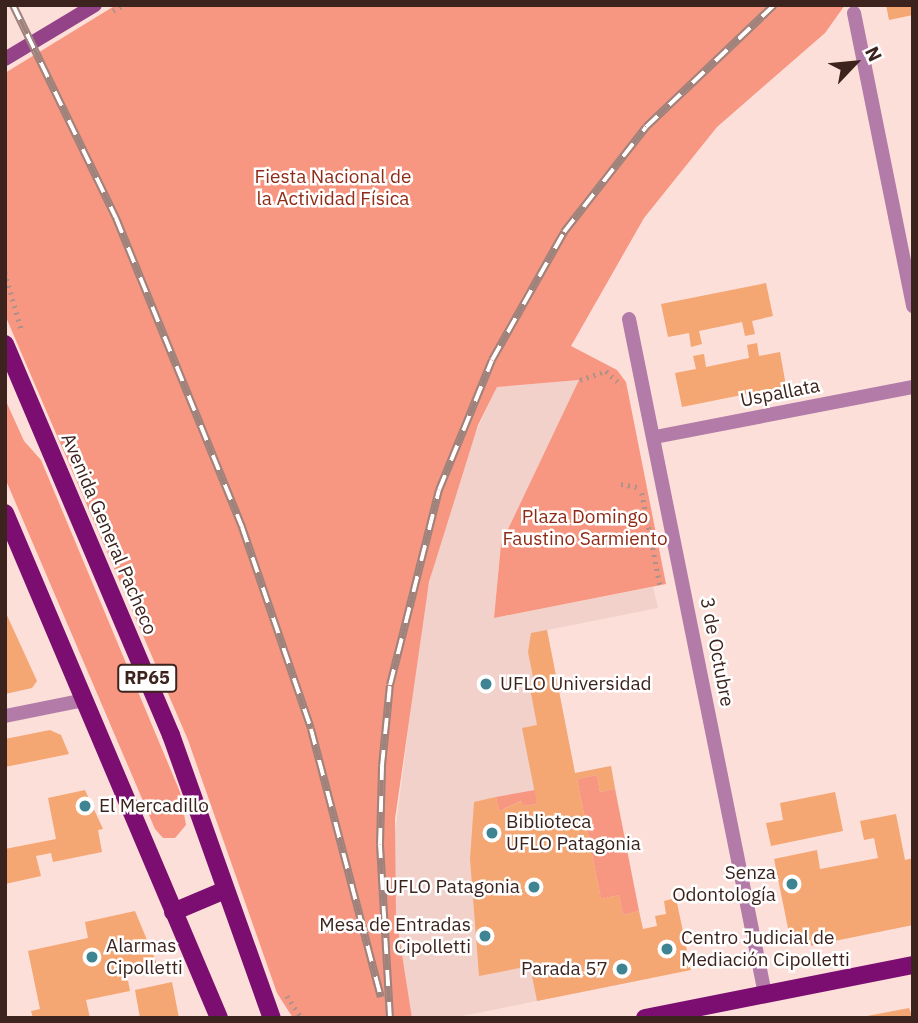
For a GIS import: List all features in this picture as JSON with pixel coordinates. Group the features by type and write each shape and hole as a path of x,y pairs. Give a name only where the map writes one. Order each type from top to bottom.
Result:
{"main road":[{"path":"5,59 95,5"},
{"name":"Avenida General Pacheco","path":"5,344 171,735 272,1018"},
{"path":"5,513 219,1018"},
{"path":"173,912 225,890"},
{"path":"645,1018 913,965"}],"street":[{"path":"854,13 913,306"},
{"name":"3 de Octubre","path":"629,319 655,437 765,994"},
{"name":"Uspallata","path":"655,437 913,387"},
{"path":"5,716 84,700"}],"path":[{"path":"580,380 606,371 622,388"},
{"path":"639,475 660,585"},
{"path":"621,484 641,488"}],"shaded area":[{"name":"UFLO Universidad","path":"580,380 501,544 494,618 653,587 658,608 547,630 575,773 611,766 652,978 452,1018 412,1018 396,916 394,841 423,613 439,539 473,438 497,387"}],"green space":[{"path":"116,5 845,5 825,33 717,127 644,218 571,346 617,370 626,382 666,584 494,618 501,544 579,380 497,387 478,425 429,582 395,819 396,916 412,1018 293,1018 277,993 188,740 5,315 5,73"},
{"path":"5,399 24,441 41,460 180,792 186,825 175,838 163,838 155,829 5,478"},
{"path":"597,775 600,792 615,789 639,911 623,915 619,895 601,899 577,779"},
{"path":"535,790 537,804 523,806 521,801 499,811 496,797"}],"building":[{"path":"886,5 913,5 913,15 889,20"},
{"path":"766,283 773,316 752,321 755,334 745,336 742,322 699,331 702,344 691,347 689,333 668,337 661,304"},
{"path":"757,343 759,356 780,352 786,386 682,407 675,373 696,369 693,356 704,354 706,367 749,358 747,345"},
{"path":"5,611 37,681 32,688 5,694"},
{"name":"UFLO Patagonia","path":"547,630 575,773 611,766 615,789 600,792 597,775 577,779 601,899 619,895 623,915 639,911 643,929 657,926 655,916 666,914 664,901 676,898 691,970 537,1001 530,966 479,976 470,859 474,802 496,797 499,811 522,801 523,806 537,804 522,728 537,725 530,688 535,687 528,652 531,633"},
{"path":"50,730 61,735 69,754 5,767 5,739"},
{"path":"85,790 103,829 98,830 102,852 53,862 51,853 36,856 41,876 5,884 5,849 56,839 48,798"},
{"path":"835,792 843,831 771,846 766,823 783,820 780,803"},
{"path":"896,814 905,860 913,858 913,925 805,947 790,938 774,859 817,850 820,869 878,858 874,838 864,840 860,821"},
{"name":"Alarmas Cipolletti","path":"135,911 157,964 126,970 130,991 86,1000 90,1018 33,1018 31,1011 40,1009 28,951 88,938 85,922"},
{"path":"172,982 179,1018 140,1018 135,990"},
{"path":"909,1008 913,1018 867,1016"}],"railway":[{"path":"13,5 116,218 242,527 311,729 381,997"},
{"path":"390,1018 380,844 382,766 390,685 439,490 492,360 564,232 646,127 774,5"}],"place":[{"name":"UFLO Universidad","path":"486,684"},
{"name":"El Mercadillo","path":"85,806"},
{"name":"Biblioteca UFLO Patagonia","path":"492,833"},
{"name":"Senza Odontología","path":"792,884"},
{"name":"UFLO Patagonia","path":"534,887"},
{"name":"Mesa de Entradas Cipolletti","path":"485,936"},
{"name":"Centro Judicial de Mediación Cipolletti","path":"667,949"},
{"name":"Alarmas Cipolletti","path":"92,957"},
{"name":"Parada 57","path":"622,969"}],"park label":[{"name":"Fiesta Nacional de la Actividad Física","path":"333,188"},
{"name":"Plaza Domingo Faustino Sarmiento","path":"585,528"}]}
